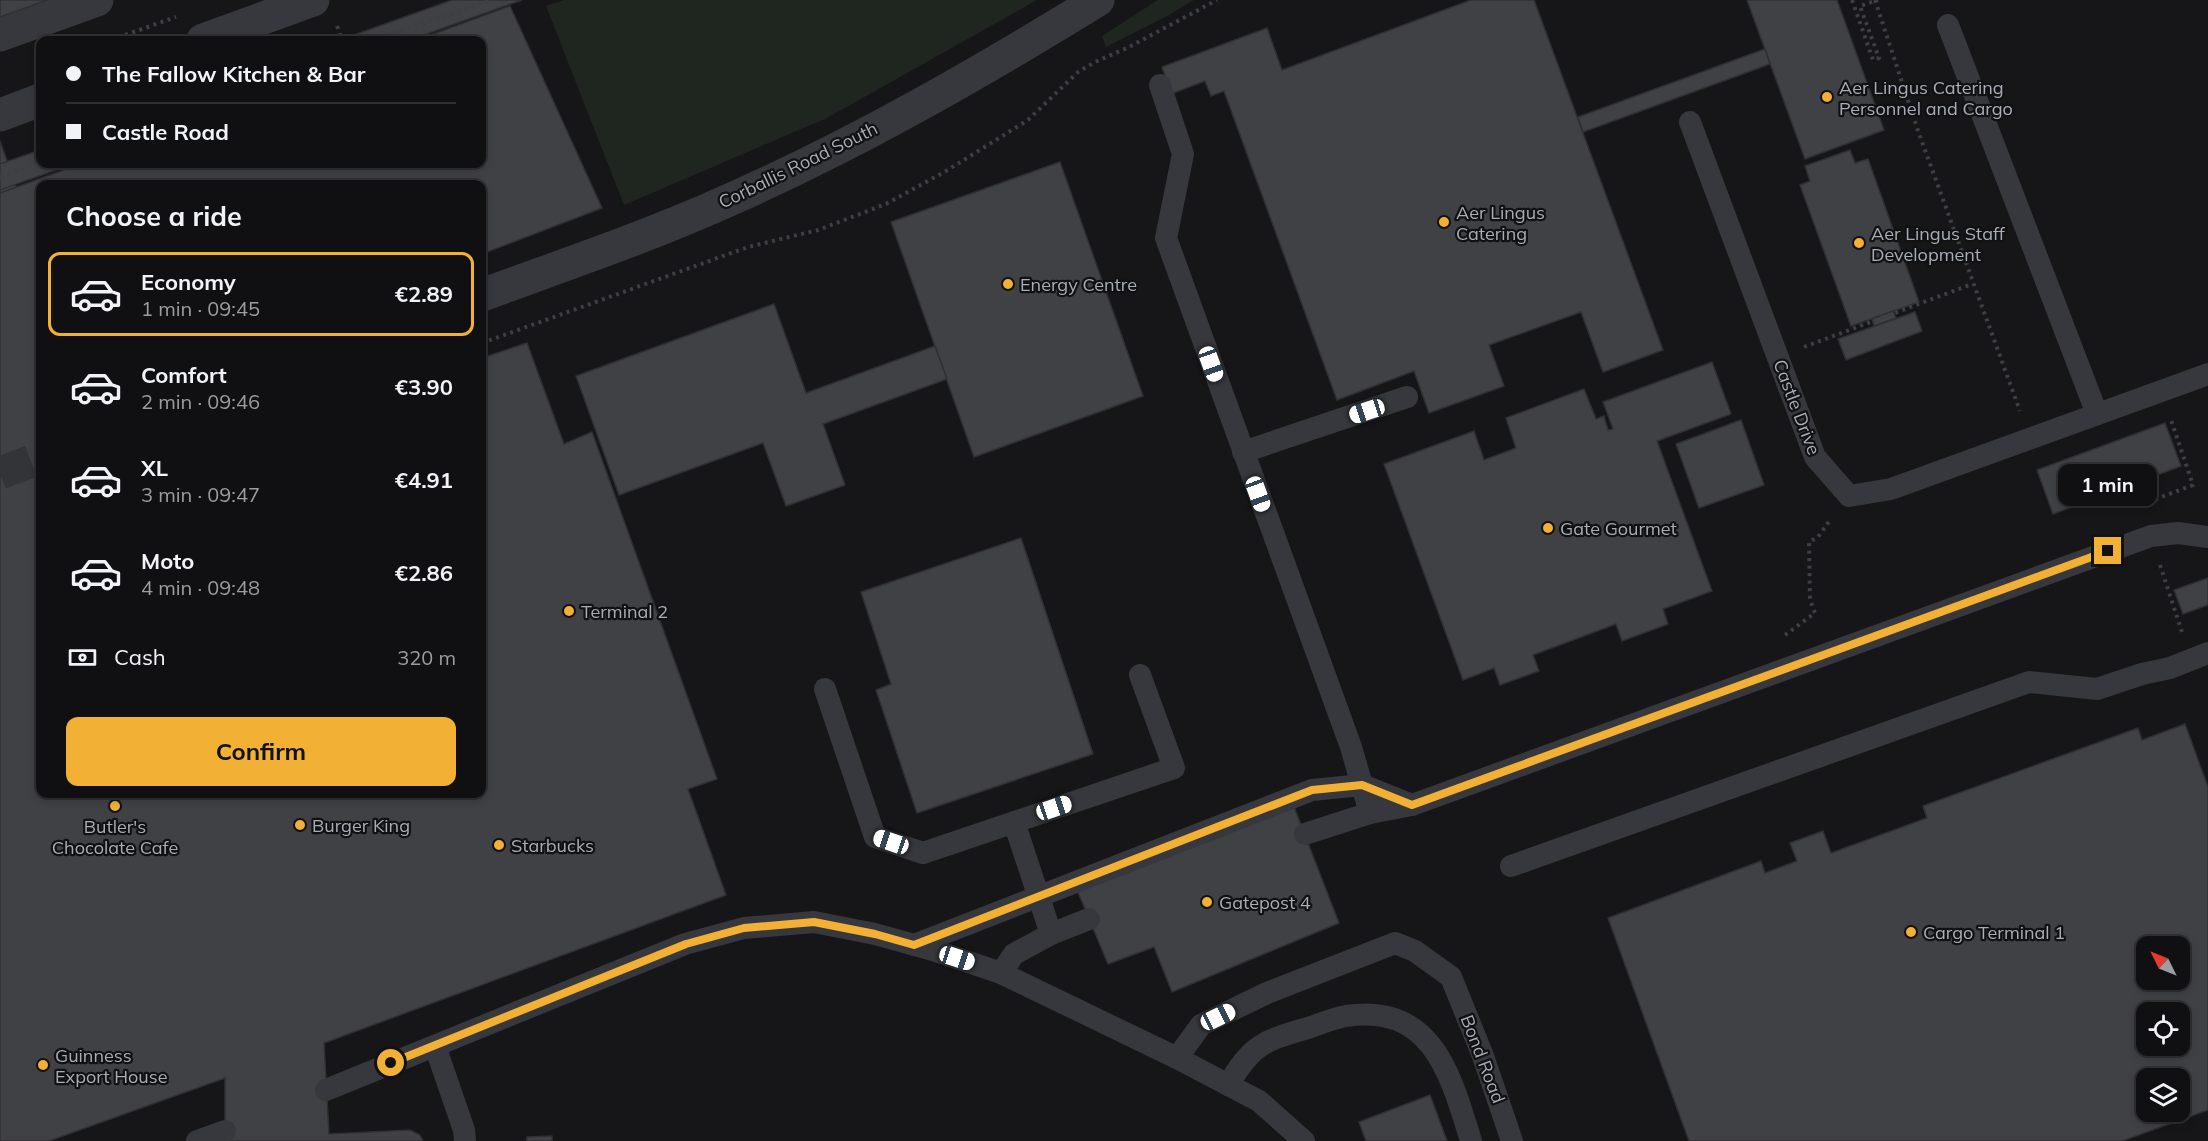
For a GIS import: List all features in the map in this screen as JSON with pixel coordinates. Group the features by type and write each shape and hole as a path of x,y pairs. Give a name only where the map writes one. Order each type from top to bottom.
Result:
{"street":[{"path":"0,35 97,0"},
{"path":"214,36 313,0"},
{"name":"Corballis Road South","path":"486,294 589,256 747,192 857,138 998,61 1098,0"},
{"path":"0,115 36,102"}],"lane":[{"path":"1948,25 2097,414"},
{"path":"1160,85 1183,154 1166,238 1351,747 1370,813"},
{"name":"Castle Drive","path":"1690,122 1815,457 1849,496"},
{"path":"1849,496 1891,489 2029,437 2208,374"},
{"path":"1243,452 1407,397"},
{"path":"1305,834 1370,813 1412,805 1788,666 2151,536 2178,533 2208,537"},
{"path":"1511,866 2029,682 2097,689 2142,674 2170,668 2200,656"},
{"path":"825,689 875,837 923,853 1174,768 1140,675"},
{"path":"914,945 1312,790 1362,785 1412,805"},
{"path":"1014,822 1051,934"},
{"path":"1001,973 1014,954 1051,934 1089,919"},
{"path":"326,1090 686,944 744,928 814,922 875,934 1001,973 1259,1101 1304,1141"},
{"name":"Bond Road","path":"1177,1059 1201,1025 1267,993 1395,943 1415,951 1451,977 1483,1056 1512,1141"},
{"path":"1228,1085 1243,1059 1259,1046 1278,1037 1346,1016 1375,1015 1396,1019 1417,1031 1435,1050 1452,1080 1471,1141"},
{"path":"435,1046 464,1130 465,1141"},
{"path":"198,1141 225,1131"}],"path":[{"path":"384,36 492,0"},
{"path":"486,342 748,247 818,230 886,204 946,171 1028,120 1078,72 1146,39 1217,0"},
{"path":"1852,0 1874,60 1879,58 1860,6 1876,0 1917,128 2029,437"},
{"path":"122,36 179,16"},
{"path":"0,177 36,164"},
{"path":"1778,357 1972,284"},
{"path":"2162,391 2193,485 2143,504 2151,536 2200,656"},
{"path":"1788,666 1779,639 1815,613 1810,600 1809,542 1818,537 1849,496"}],"shaded area":[{"path":"564,0 1037,0 827,118 624,205 546,6"},
{"path":"1158,0 1194,0 1106,47 1102,36"}],"building":[{"path":"0,0 47,0 0,17"},
{"path":"452,0 522,0 421,36 351,36"},
{"name":"Aer Lingus Catering","path":"1471,0 1534,0 1663,350 1603,372 1581,312 1489,345 1504,386 1429,413 1414,371 1337,400 1224,91 1211,96 1205,81 1171,94 1162,67 1267,28 1282,70"},
{"name":"Aer Lingus Catering Personnel and Cargo","path":"1747,0 1837,0 1884,130 1805,159"},
{"name":"Terminal 2","path":"510,6 602,208 486,252 486,180 36,180 36,798 486,798 486,357 527,343 564,444 592,432 717,779 688,789 726,895 324,1043 329,1134 410,1130 420,1135 423,1141 225,1141 225,1078 49,1141 0,1141 0,193 69,168 486,168 486,36 428,36"},
{"path":"1765,49 1770,64 1583,132 1578,117"},
{"path":"0,141 16,187 0,193"},
{"name":"Aer Lingus Staff Development","path":"1850,150 1855,163 1868,159 1919,302 1851,326 1800,185 1810,181 1805,166"},
{"path":"36,151 36,168 62,168 0,190 0,164"},
{"name":"Energy Centre","path":"1060,162 1143,396 974,457 891,222"},
{"path":"774,304 806,393 935,346 947,379 823,424 845,485 786,506 763,443 619,495 576,376"},
{"path":"1893,311 1896,318 1874,326 1872,319"},
{"path":"1915,312 1922,331 1846,360 1838,339"},
{"name":"Gate Gourmet","path":"1712,362 1731,414 1657,441 1712,591 1663,609 1668,624 1622,641 1616,624 1533,655 1539,671 1500,685 1494,668 1463,680 1384,464 1474,431 1484,460 1516,448 1506,418 1584,389 1596,419 1604,416 1608,430 1613,429 1603,402"},
{"path":"1741,420 1764,485 1699,508 1676,444"},
{"path":"2165,423 2181,466 2053,514 2037,470"},
{"path":"1021,538 1093,754 917,813 876,690 891,684 861,592"},
{"path":"2208,578 2208,605 2183,614 2174,590"},
{"name":"Cargo Terminal 1","path":"2185,724 2208,787 2208,1110 2190,1116 2190,1068 2136,1068 2136,1122 2175,1122 2122,1141 1689,1141 1608,918 1761,861 1765,873 1797,861 1790,843 1823,831 1831,853 1927,818 1923,806 2138,728 2142,740"},
{"name":"Gatepost 4","path":"1291,799 1339,923 1172,992 1154,947 1108,964 1075,885"},
{"path":"1430,1095 1447,1141 1366,1141 1359,1122"},
{"path":"552,1136 552,1141 527,1141 527,1137"}],"tunnel":[{"path":"0,473 36,460"}],"place":[{"name":"Aer Lingus Catering Personnel and Cargo","path":"1827,97"},
{"name":"Aer Lingus Catering","path":"1444,222"},
{"name":"Aer Lingus Staff Development","path":"1859,243"},
{"name":"Energy Centre","path":"1008,284"},
{"name":"Gate Gourmet","path":"1548,528"},
{"name":"Terminal 2","path":"569,611"},
{"name":"Butler's Chocolate Cafe","path":"115,806"},
{"name":"Burger King","path":"300,825"},
{"name":"Starbucks","path":"499,845"},
{"name":"Gatepost 4","path":"1207,902"},
{"name":"Cargo Terminal 1","path":"1911,932"},
{"name":"Guinness Export House","path":"43,1065"}],"route":[{"path":"391,1063 686,944 744,928 814,922 875,934 914,945 1312,790 1362,785 1412,805 2108,551"}]}
